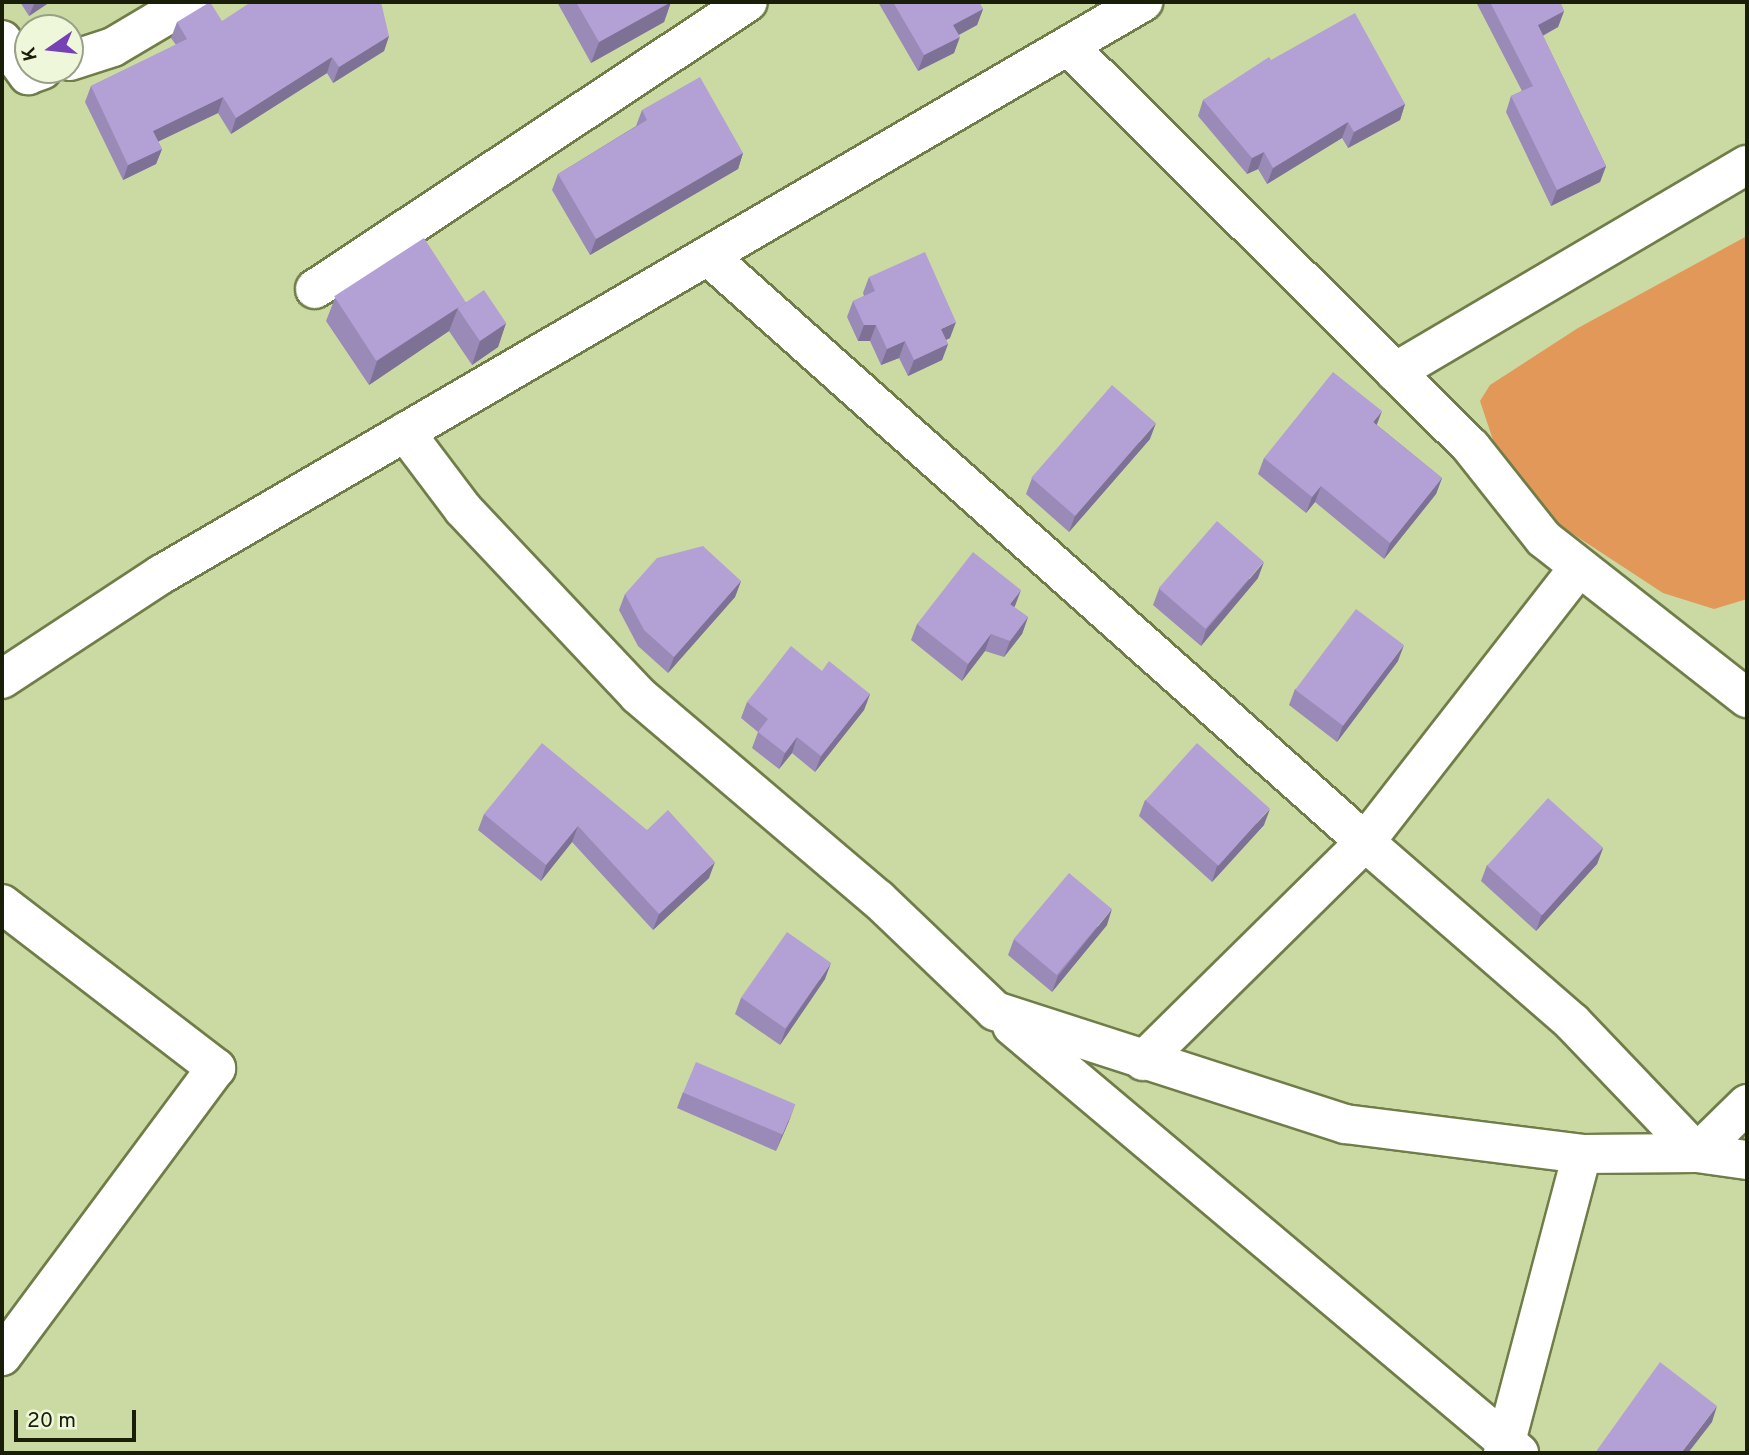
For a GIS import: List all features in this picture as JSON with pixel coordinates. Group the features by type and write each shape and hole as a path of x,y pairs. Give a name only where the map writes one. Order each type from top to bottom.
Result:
{"street":[{"path":"84,56 113,47 189,2"},
{"path":"315,289 748,2"},
{"path":"2,679 162,575 1143,2"},
{"path":"2,40 14,56"},
{"path":"1068,46 1471,447 1544,539 1747,698"},
{"path":"1395,372 1747,165"},
{"path":"708,256 1365,842 1572,1021 1698,1153"},
{"path":"405,432 463,509 638,695 878,899 995,1010 1509,1449 1582,1154"},
{"path":"1143,1061 1365,842 1580,567"},
{"path":"2,904 216,1068 2,1356"},
{"path":"995,1010 1143,1061 1345,1124 1582,1154 1698,1153 1747,1160"},
{"path":"1698,1153 1747,1104"}],"shaded area":[{"path":"1747,236 1747,599 1714,609 1663,593 1550,519 1493,440 1480,401 1490,385 1578,328"}],"building":[{"path":"210,2 222,21 251,2 381,2 389,36 339,67 332,57 236,118 223,97 153,131 162,149 128,165 91,86 187,39 177,22"},
{"path":"576,2 671,2 599,42"},
{"path":"893,2 979,2 983,9 953,25 960,37 924,55"},
{"path":"1490,2 1560,2 1564,11 1538,25 1606,166 1557,190 1511,96 1533,86"},
{"path":"1355,13 1405,104 1354,132 1348,122 1273,168 1264,152 1252,158 1203,100 1269,57 1271,60"},
{"path":"700,77 743,153 596,239 558,174 647,120 642,110"},
{"path":"424,238 466,303 376,361 334,296"},
{"path":"925,252 956,322 941,329 948,344 914,360 905,341 887,349 876,325 864,325 853,301 875,291 869,277"},
{"path":"484,290 506,323 480,341 457,308"},
{"path":"1333,372 1382,411 1373,422 1442,478 1390,543 1321,486 1312,497 1264,458"},
{"path":"1112,385 1156,423 1075,516 1031,478"},
{"path":"1217,521 1264,562 1205,629 1159,588"},
{"path":"703,546 741,581 674,657 644,630 625,594 657,558"},
{"path":"973,552 1021,590 1010,604 1028,617 1010,641 991,634 968,664 917,624"},
{"path":"1356,609 1404,645 1343,726 1295,690"},
{"path":"791,646 822,671 829,661 870,694 821,756 797,737 785,753 758,732 768,719 747,702"},
{"path":"542,743 647,830 668,810 715,862 659,914 578,826 546,865 484,814"},
{"path":"1197,743 1270,809 1218,866 1145,800"},
{"path":"1548,798 1603,848 1542,915 1487,866"},
{"path":"1069,873 1112,909 1057,975 1014,939"},
{"path":"787,932 831,963 785,1029 741,998"},
{"path":"696,1062 795,1104 783,1135 683,1092"},
{"path":"1660,1362 1717,1406 1681,1453 1595,1453"}]}
